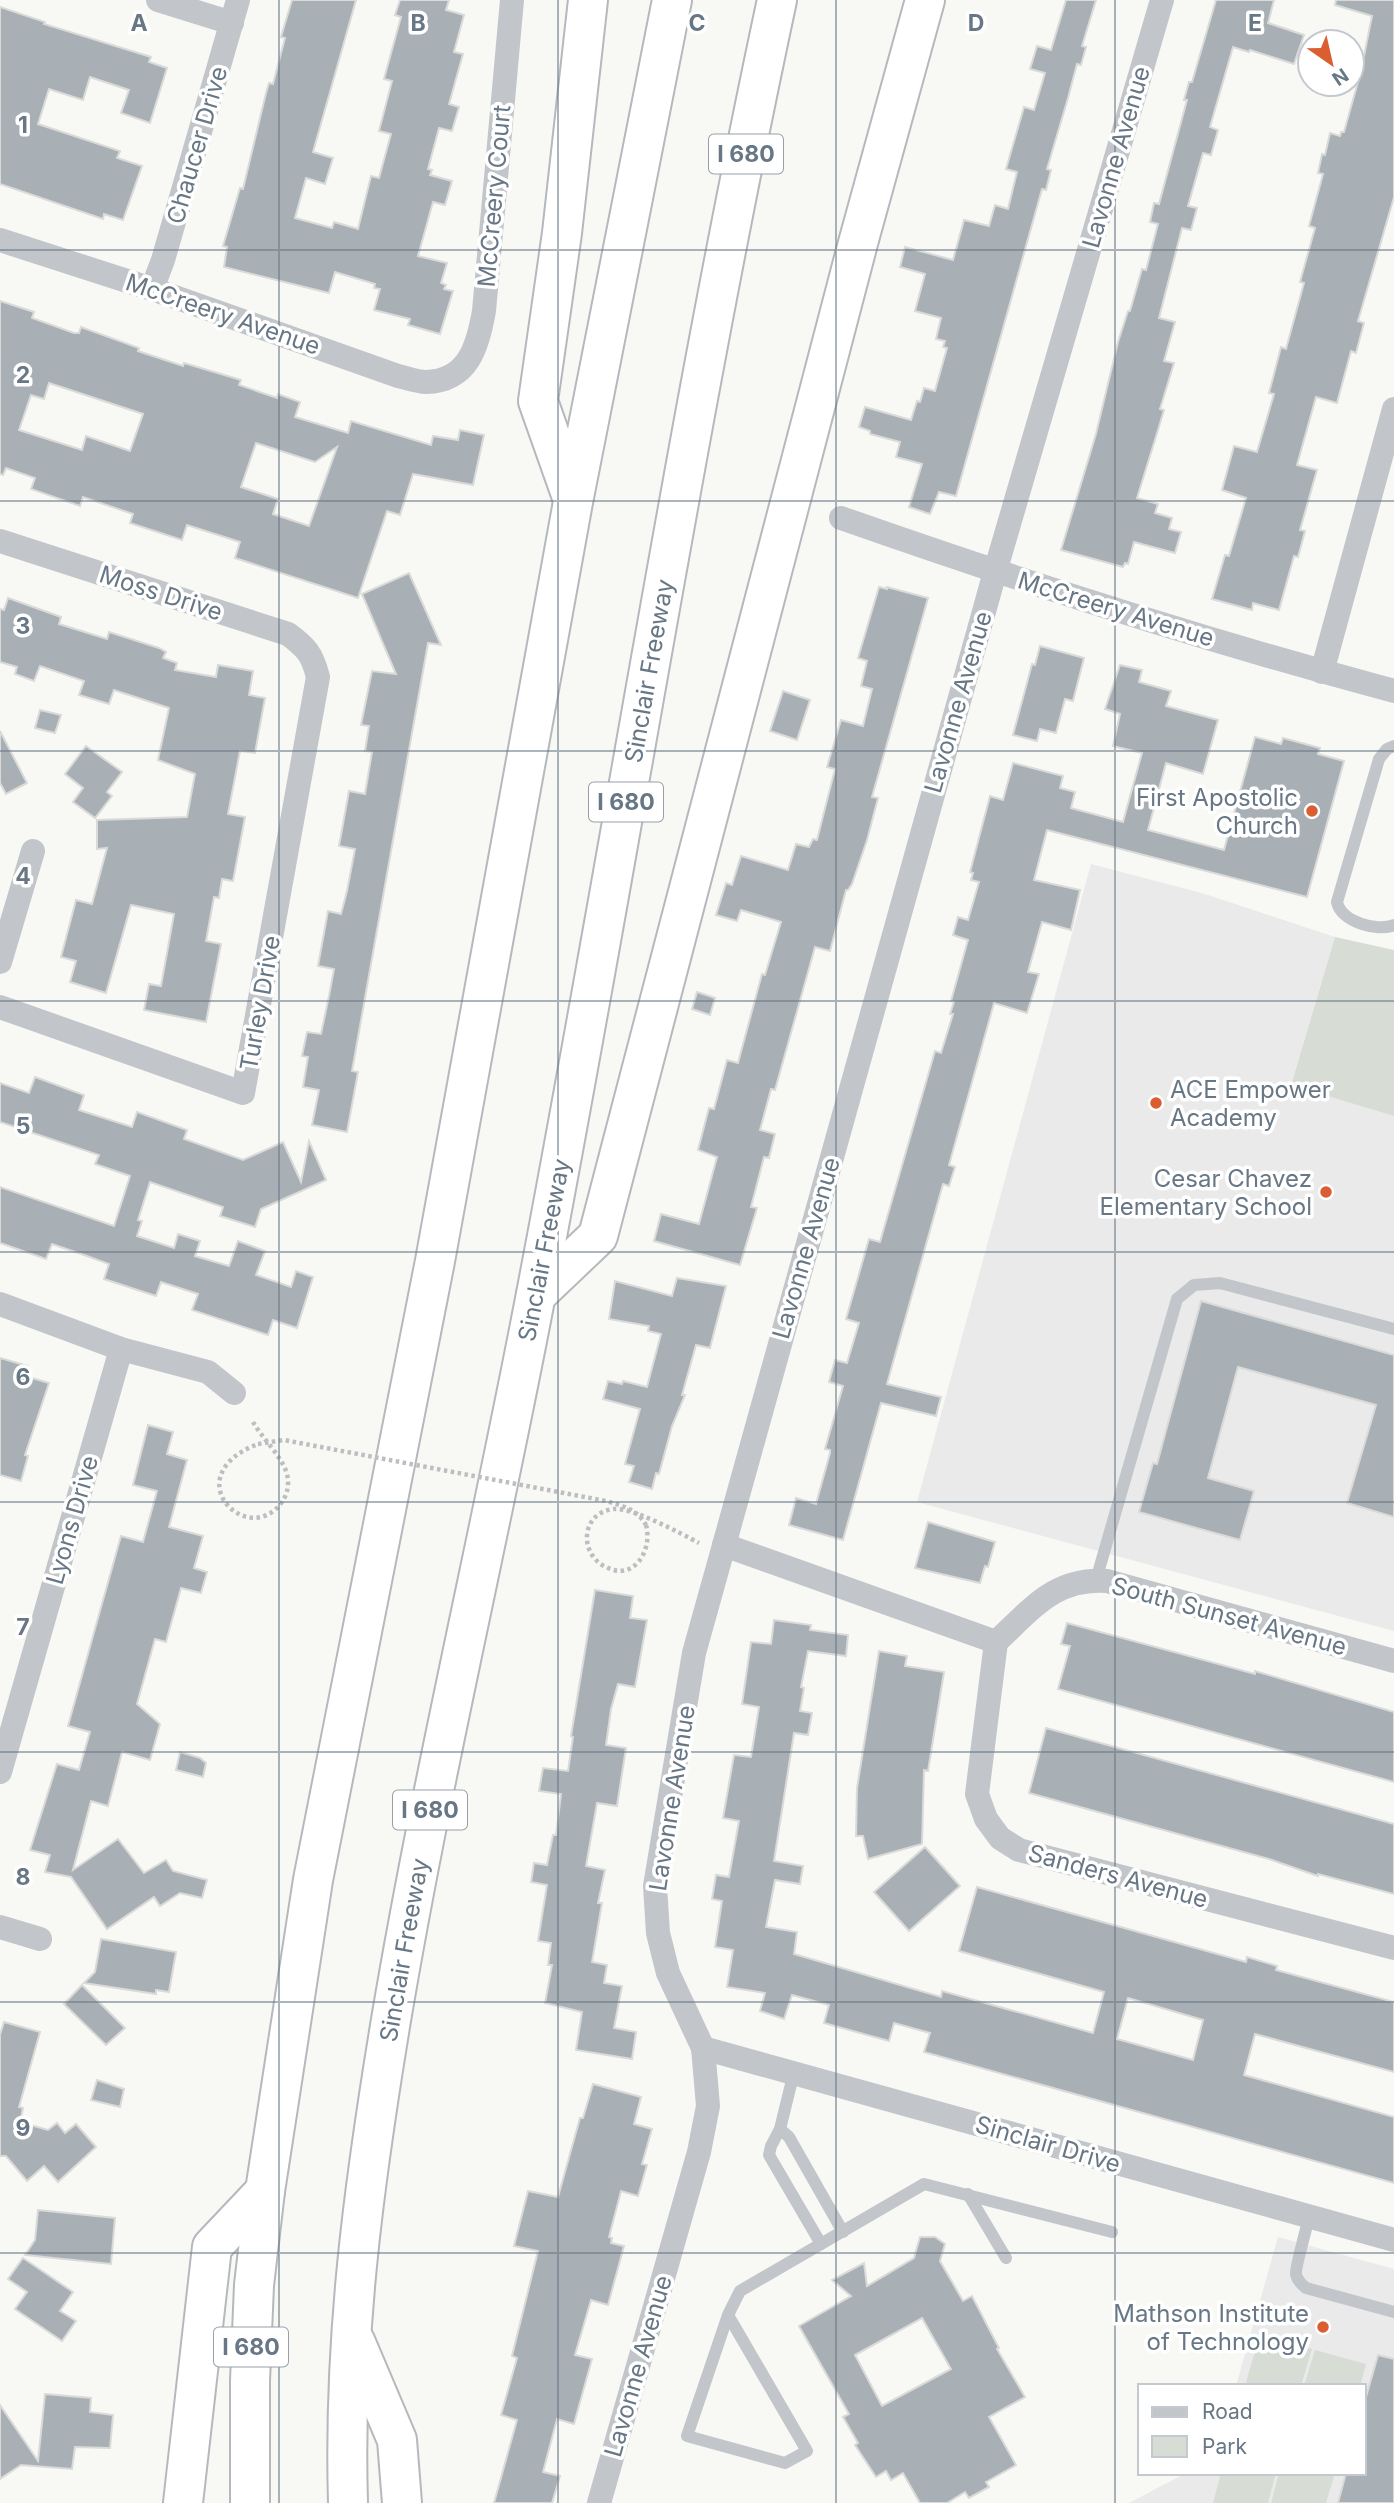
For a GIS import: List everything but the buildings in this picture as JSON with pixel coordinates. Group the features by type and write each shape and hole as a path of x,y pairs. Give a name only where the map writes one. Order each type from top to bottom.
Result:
{"highway":[{"path":"573,502 538,401 562,233 588,0"},
{"name":"I 680","path":"250,2503 253,2299 265,2191 313,1880 435,1261 573,502 672,0"},
{"name":"Sinclair Freeway","path":"348,2503 350,2329 359,2225 409,1914 536,1295 713,322 777,0"},
{"path":"536,1295 597,1236 858,243 925,0"},
{"path":"183,2503 212,2247 265,2191"},
{"path":"350,2329 397,2440 402,2503"}],"street":[{"path":"158,0 235,12"},
{"name":"McCreery Court","path":"446,377 466,365 478,343 484,311 512,0"},
{"name":"Lavonne Avenue","path":"599,2503 699,2152 708,2106 703,2048 668,1973 658,1933 655,1886 711,1544 1162,0"},
{"name":"Chaucer Drive","path":"152,289 163,260 235,12"},
{"name":"McCreery Avenue","path":"0,240 152,289 398,376 426,382 446,377"},
{"path":"1322,672 1394,410"},
{"name":"McCreery Avenue","path":"841,518 995,572 1322,672 1394,691"},
{"name":"Moss Drive","path":"0,541 288,634 303,645 313,659"},
{"name":"Turley Drive","path":"0,1007 243,1093 316,695 318,677 313,659"},
{"path":"0,962 33,851"},
{"path":"0,1304 121,1349 208,1372 234,1393"},
{"name":"Lyons Drive","path":"0,1772 121,1349"},
{"path":"711,1544 996,1642"},
{"name":"South Sunset Avenue","path":"996,1642 1041,1600 1062,1587 1096,1580 1394,1661"},
{"name":"Sanders Avenue","path":"996,1642 977,1794 986,1819 1000,1838 1019,1850 1394,1948"},
{"path":"0,1927 40,1939"},
{"name":"Sinclair Drive","path":"703,2048 1394,2240"}],"lane":[{"path":"1394,746 1387,749 1379,759 1337,902 1338,910 1346,917 1377,928 1385,929 1394,925"},
{"path":"1096,1580 1177,1298 1194,1285 1220,1283 1394,1329"},
{"path":"794,2072 780,2129 769,2155 821,2244"},
{"path":"780,2129 789,2137 843,2232"},
{"path":"728,2315 807,2451 785,2463 687,2436 728,2315 740,2291 924,2185 1112,2232"},
{"path":"968,2194 1006,2259"},
{"path":"1308,2216 1295,2272 1298,2280 1306,2288 1394,2312"}],"path":[{"path":"253,1422 257,1429 265,1440 272,1451 280,1461 289,1483 287,1495 278,1508 265,1516 240,1516 226,1504 219,1489 222,1470 227,1462 248,1448 258,1444 271,1441 284,1440 627,1507 635,1512 641,1518 646,1525 648,1545 633,1567 614,1570 599,1563 590,1554 586,1543 590,1522 606,1510 616,1508 628,1511 640,1515 690,1538 711,1544"}],"shaded area":[{"name":"ACE Empower Academy","path":"1091,864 1205,894 1335,937 1291,1084 1394,1116 1394,1631 917,1502"},
{"name":"Mathson Institute of Technology","path":"1278,2237 1394,2269 1394,2503 1129,2503 1182,2475 1366,2475 1366,2384 1237,2384"}],"green space":[{"path":"1335,937 1394,950 1394,1116 1291,1085"},
{"path":"1260,2334 1312,2349 1302,2384 1246,2384"},
{"path":"1315,2350 1366,2364 1361,2384 1305,2384"},
{"path":"1220,2475 1275,2475 1268,2503 1213,2503"},
{"path":"1278,2475 1334,2475 1326,2503 1271,2503"}],"place":[{"name":"First Apostolic Church","path":"1312,811"},
{"name":"ACE Empower Academy","path":"1156,1103"},
{"name":"Cesar Chavez Elementary School","path":"1326,1192"},
{"name":"Mathson Institute of Technology","path":"1323,2327"}]}
